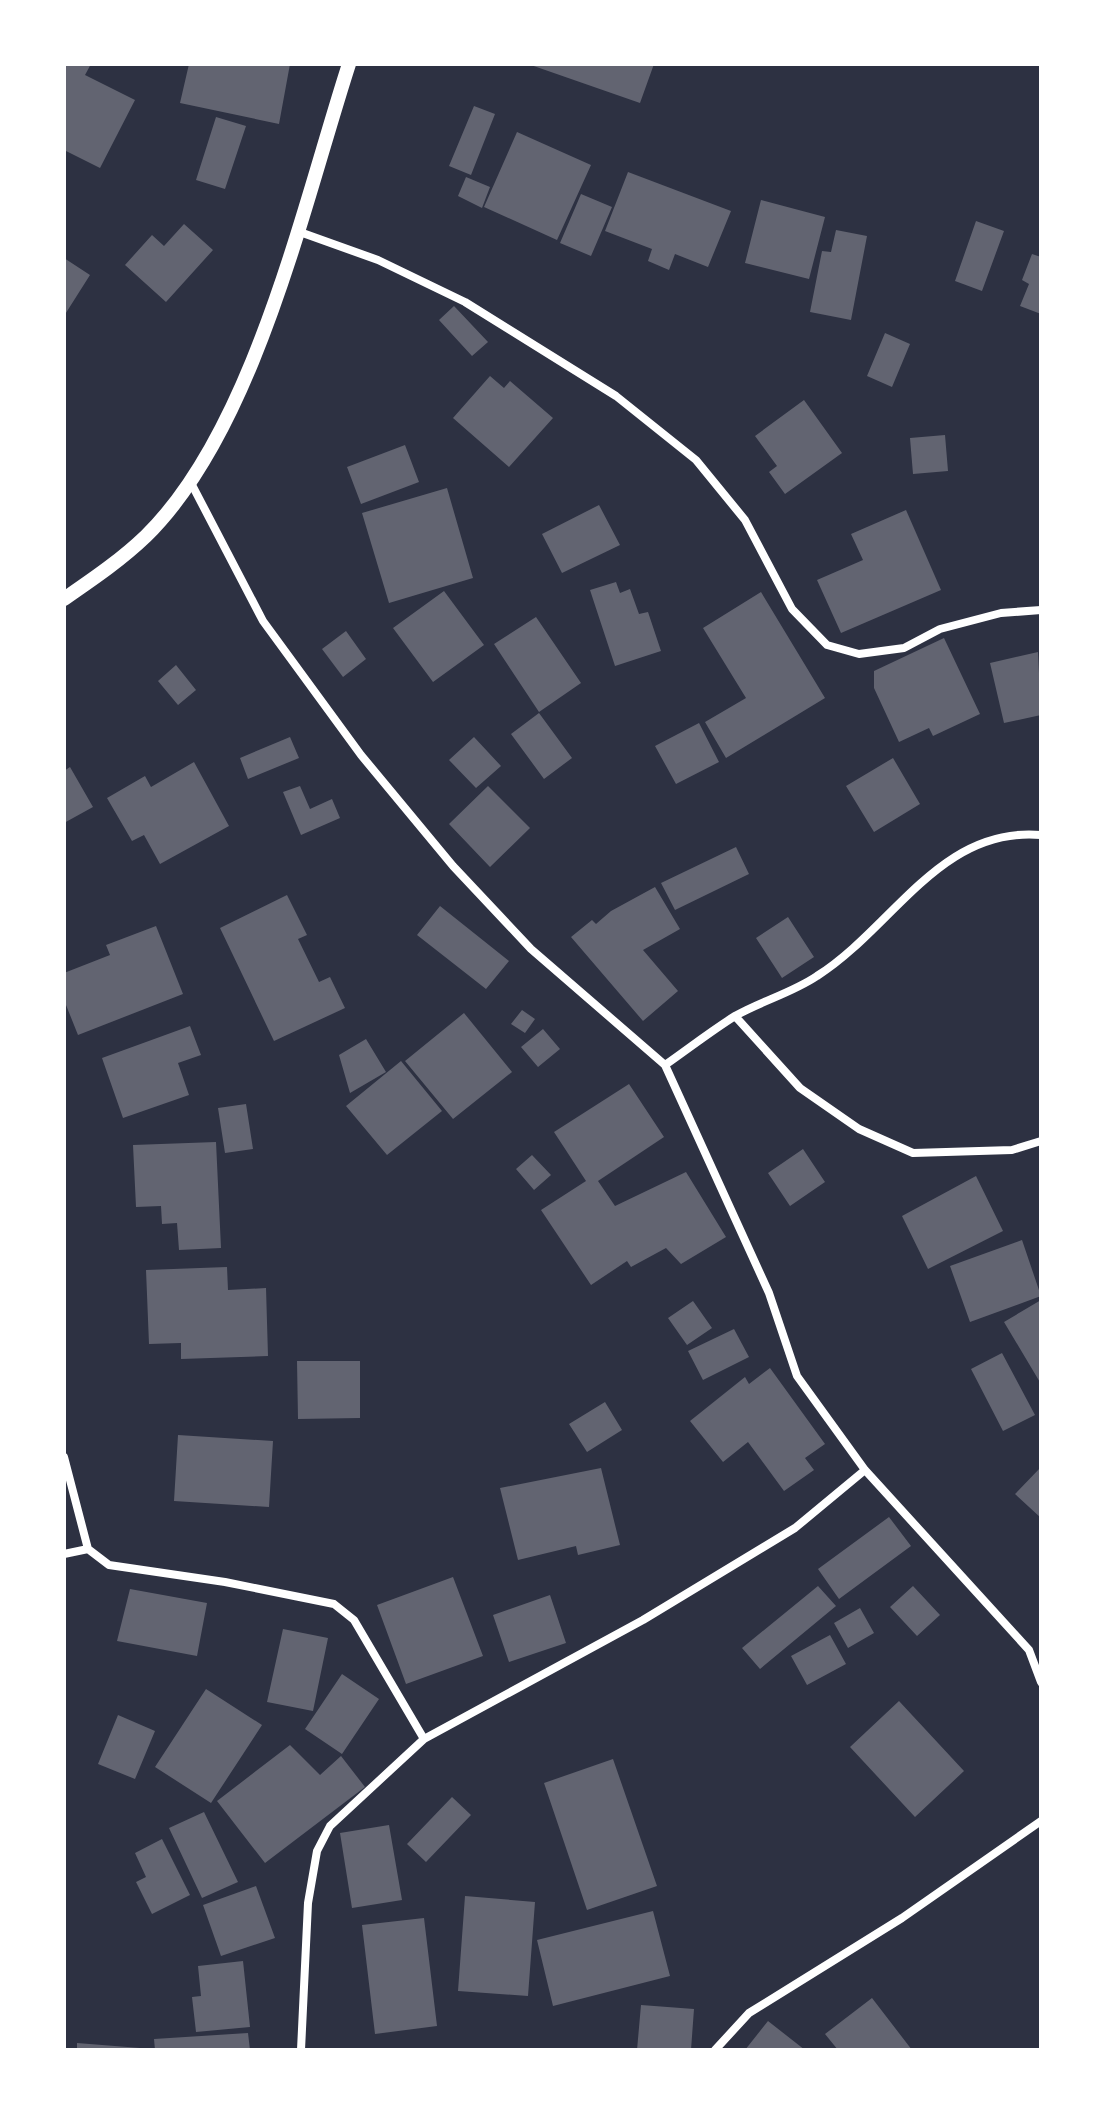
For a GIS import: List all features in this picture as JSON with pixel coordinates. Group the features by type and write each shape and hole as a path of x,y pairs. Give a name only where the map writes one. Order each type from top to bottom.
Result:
{"street":[{"path":"64,599 109,568 148,534 190,481 213,445 264,332 349,64"},
{"path":"296,231 378,260 465,302 616,396 696,460 745,520 792,609 827,645 859,654 904,648 940,629 1001,613 1041,610"},
{"path":"190,481 263,621 361,755 453,866 531,949 665,1065 769,1293 797,1376 865,1470 1029,1650 1041,1682"},
{"path":"665,1065 735,1016 818,976 952,855 987,840 1015,833 1041,835"},
{"path":"735,1016 800,1088 859,1129 913,1153 1012,1150 1041,1141"},
{"path":"64,1457 88,1549 109,1565 240,1585 334,1604 354,1620 424,1739"},
{"path":"301,2050 308,1903 317,1851 330,1826 424,1739 643,1620 795,1528 865,1470"},
{"path":"64,1554 88,1549"},
{"path":"715,2050 749,2013 902,1918 1041,1821"}],"building":[{"path":"64,64 91,64 85,75 135,100 100,168 64,150"},
{"path":"189,64 290,64 279,124 180,103"},
{"path":"528,64 654,64 640,103"},
{"path":"474,106 495,114 471,175 449,166"},
{"path":"216,117 246,126 225,189 196,180"},
{"path":"517,132 591,165 557,240 484,207"},
{"path":"628,172 731,211 708,267 675,254 669,270 648,261 652,249 605,231"},
{"path":"466,177 490,187 482,208 458,196"},
{"path":"581,194 612,207 591,256 560,243"},
{"path":"761,200 825,217 809,279 745,263"},
{"path":"976,221 1004,231 982,291 955,281"},
{"path":"184,224 213,250 166,302 125,265 152,235 164,246"},
{"path":"836,230 867,236 851,320 810,312 822,251 831,252"},
{"path":"1032,254 1041,257 1041,314 1020,306 1029,284 1022,280"},
{"path":"64,258 90,275 64,316"},
{"path":"454,306 488,342 472,356 439,320"},
{"path":"885,333 910,344 892,387 867,376"},
{"path":"490,376 504,388 510,381 553,418 509,467 453,418"},
{"path":"804,400 842,453 785,494 769,472 777,466 755,436"},
{"path":"945,435 948,471 913,474 910,438"},
{"path":"405,445 419,482 361,504 347,467"},
{"path":"447,488 473,578 389,603 362,513"},
{"path":"599,505 620,545 562,573 542,534"},
{"path":"906,510 941,590 841,633 817,580 863,560 851,534"},
{"path":"616,582 620,593 630,589 639,614 648,612 661,651 615,666 590,590"},
{"path":"444,591 484,645 433,682 393,628"},
{"path":"761,592 825,698 726,758 705,722 746,698 703,628"},
{"path":"536,617 581,683 539,712 494,644"},
{"path":"346,631 366,659 343,677 322,649"},
{"path":"944,638 980,714 933,736 929,728 899,742 874,688 874,671"},
{"path":"1038,652 1041,715 1004,723 990,663"},
{"path":"176,665 196,690 178,705 158,681"},
{"path":"539,713 572,758 544,779 511,734"},
{"path":"699,723 719,762 676,784 655,746"},
{"path":"290,737 299,758 248,779 240,758"},
{"path":"474,737 501,766 476,788 449,760"},
{"path":"893,758 920,804 874,832 846,786"},
{"path":"194,762 229,826 160,864 144,835 132,841 107,798 145,776 151,787"},
{"path":"70,767 93,807 64,823 64,771"},
{"path":"300,786 310,809 332,799 340,818 301,835 283,792"},
{"path":"488,786 530,828 490,867 449,824"},
{"path":"736,847 749,874 675,910 661,883"},
{"path":"655,887 680,929 643,950 678,991 643,1021 571,937 592,920 596,924 611,911"},
{"path":"287,895 307,935 298,939 319,982 330,977 345,1008 274,1041 220,928"},
{"path":"440,906 509,961 486,989 417,935"},
{"path":"788,917 814,957 782,978 756,938"},
{"path":"156,926 183,994 78,1035 64,1000 64,973 110,955 106,945"},
{"path":"522,1010 535,1019 525,1033 511,1024"},
{"path":"464,1013 512,1072 453,1119 405,1061"},
{"path":"190,1026 201,1055 178,1063 189,1095 123,1118 102,1058"},
{"path":"543,1029 560,1049 538,1067 521,1047"},
{"path":"366,1039 386,1072 350,1093 339,1055"},
{"path":"401,1061 442,1111 387,1155 346,1106"},
{"path":"629,1084 664,1137 598,1181 615,1206 686,1172 726,1237 681,1264 666,1248 631,1267 627,1261 591,1285 541,1210 586,1181 554,1132"},
{"path":"246,1104 253,1149 225,1153 218,1108"},
{"path":"216,1142 221,1248 179,1250 177,1223 162,1224 161,1206 136,1207 133,1145"},
{"path":"803,1149 825,1182 790,1206 768,1173"},
{"path":"532,1155 551,1175 534,1190 516,1169"},
{"path":"976,1176 1003,1231 928,1269 902,1216"},
{"path":"1022,1240 1041,1296 970,1322 950,1266"},
{"path":"227,1267 228,1290 266,1288 268,1356 181,1359 181,1343 149,1344 146,1270"},
{"path":"1041,1300 1041,1384 1004,1322"},
{"path":"693,1301 712,1328 687,1345 668,1318"},
{"path":"734,1329 749,1357 703,1380 688,1351"},
{"path":"1002,1353 1035,1415 1003,1431 971,1369"},
{"path":"297,1361 360,1361 360,1418 298,1419"},
{"path":"770,1368 825,1444 805,1458 814,1470 784,1491 748,1442 723,1462 690,1421 745,1377 749,1384"},
{"path":"605,1402 622,1430 587,1452 569,1424"},
{"path":"178,1435 273,1441 269,1507 174,1501"},
{"path":"1041,1467 1041,1518 1015,1494"},
{"path":"601,1468 620,1545 578,1555 576,1546 518,1560 500,1488"},
{"path":"889,1517 911,1546 839,1599 818,1569"},
{"path":"453,1577 483,1656 406,1684 377,1605"},
{"path":"818,1586 836,1606 760,1669 742,1648"},
{"path":"913,1586 940,1615 917,1636 890,1607"},
{"path":"130,1589 207,1603 197,1656 117,1641"},
{"path":"550,1595 566,1643 509,1662 493,1615"},
{"path":"860,1608 874,1633 848,1648 834,1623"},
{"path":"283,1629 328,1638 313,1711 267,1702"},
{"path":"830,1635 846,1664 807,1685 791,1656"},
{"path":"342,1674 379,1699 342,1754 305,1729"},
{"path":"206,1689 262,1725 211,1803 155,1767"},
{"path":"899,1701 964,1771 915,1817 850,1747"},
{"path":"118,1715 155,1731 135,1779 98,1764"},
{"path":"290,1745 320,1775 341,1756 365,1787 265,1863 217,1801"},
{"path":"613,1759 657,1886 587,1910 544,1783"},
{"path":"452,1797 471,1815 426,1862 407,1844"},
{"path":"204,1812 238,1882 202,1898 169,1828"},
{"path":"389,1825 402,1900 352,1908 340,1833"},
{"path":"162,1839 190,1895 152,1914 136,1882 146,1877 135,1853"},
{"path":"256,1886 275,1938 221,1956 203,1905"},
{"path":"465,1896 535,1902 528,1996 458,1991"},
{"path":"653,1911 670,1976 553,2006 537,1940"},
{"path":"424,1918 437,2026 375,2034 362,1925"},
{"path":"243,1961 250,2027 196,2032 192,1997 201,1996 198,1966"},
{"path":"872,1998 912,2050 838,2050 825,2034"},
{"path":"641,2005 694,2009 691,2050 637,2050"},
{"path":"768,2021 805,2050 745,2050"},
{"path":"248,2033 250,2050 155,2050 154,2039"},
{"path":"77,2043 140,2048 140,2050 77,2050"}]}
